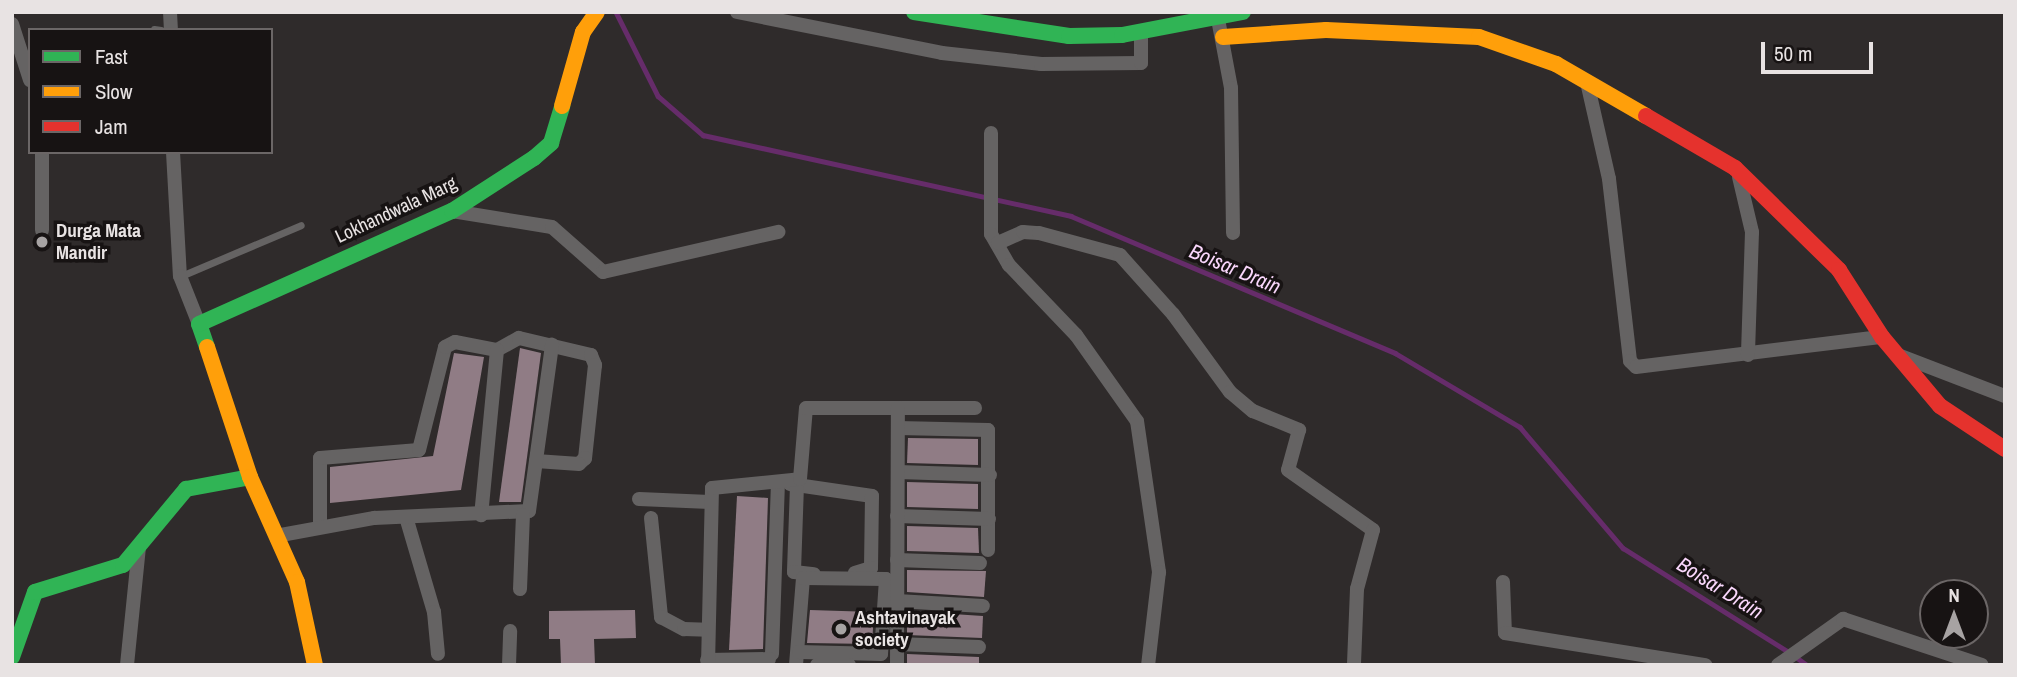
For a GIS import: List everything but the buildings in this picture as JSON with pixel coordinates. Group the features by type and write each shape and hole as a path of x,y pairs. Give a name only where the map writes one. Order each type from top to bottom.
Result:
{"street":[{"name":"Lokhandwala Marg","path":"199,324 452,211 551,142 583,32 597,12"},
{"path":"737,12 942,53 1041,64 1141,63 1141,32"},
{"path":"914,12 1030,33 1141,32 1243,12"},
{"path":"1218,19 1231,88 1233,233"},
{"path":"12,24 28,74"},
{"path":"1223,37 1326,30 1479,37 1529,52 1587,82 1735,168 1839,270 1882,337 1950,417 2005,449"},
{"path":"1587,82 1609,178 1630,361 1636,367 1882,337"},
{"path":"991,133 996,170 990,197 995,238 1009,265 1076,335 1137,421 1159,572 1148,665"},
{"path":"42,154 42,230"},
{"path":"173,154 180,276 199,324 250,477 281,535 315,665"},
{"path":"1735,168 1747,193 1752,232 1748,355"},
{"path":"452,211 552,227 603,272 778,232"},
{"path":"995,238 1023,232 1039,233 1120,256 1173,314 1230,392 1253,411 1299,430 1288,470 1373,530 1357,589 1354,665"},
{"path":"320,526 320,458 419,450 445,347 455,342 497,350 519,338 591,355 595,365 585,458 579,464 536,461"},
{"path":"520,589 523,515 536,461 552,345"},
{"path":"481,515 497,350"},
{"path":"1898,355 2005,396"},
{"path":"788,484 794,572 868,573 872,495 788,484 722,483 712,488 707,662 770,657 788,484 803,472 806,408 975,408"},
{"path":"897,665 898,408"},
{"path":"898,428 988,430 988,550"},
{"path":"898,472 990,475"},
{"path":"12,657 35,592 123,565 186,489 250,477"},
{"path":"639,499 710,502"},
{"path":"281,535 320,526 406,517 523,515"},
{"path":"898,516 989,519"},
{"path":"406,517 434,612 438,654"},
{"path":"651,518 661,617 684,629 707,630"},
{"path":"127,665 139,547"},
{"path":"897,560 979,563"},
{"path":"803,578 886,579 881,654 797,658 803,578"},
{"path":"1503,582 1505,633 1705,665"},
{"path":"897,601 983,606"},
{"path":"1778,665 1843,619 1982,665"},
{"path":"509,665 510,631"},
{"path":"897,643 979,648"},
{"path":"817,665 849,665"}],"lane":[{"path":"180,276 301,225"}],"waterway":[{"name":"Boisar Drain","path":"616,12 658,96 703,135 1071,216 1395,353 1520,427 1623,548 1789,652"},
{"name":"Boisar Drain","path":"1796,657 1807,665"}],"traffic: fast":[{"path":"914,12 1069,36 1122,35 1243,12"},
{"path":"207,347 199,324 452,211 534,158 551,143 562,106"},
{"path":"12,657 35,592 123,565 186,489 250,477"}],"traffic: slow":[{"path":"562,106 583,32 597,12"},
{"path":"1223,37 1326,30 1479,37 1556,64 1646,116"},
{"path":"207,347 250,477 297,582 315,665"}],"traffic: jam":[{"path":"1646,116 1735,168 1839,270 1882,337 1940,406 2005,449"}],"place":[{"name":"Durga Mata Mandir","path":"42,242"},
{"name":"Ashtavinayak society","path":"841,629"}]}
